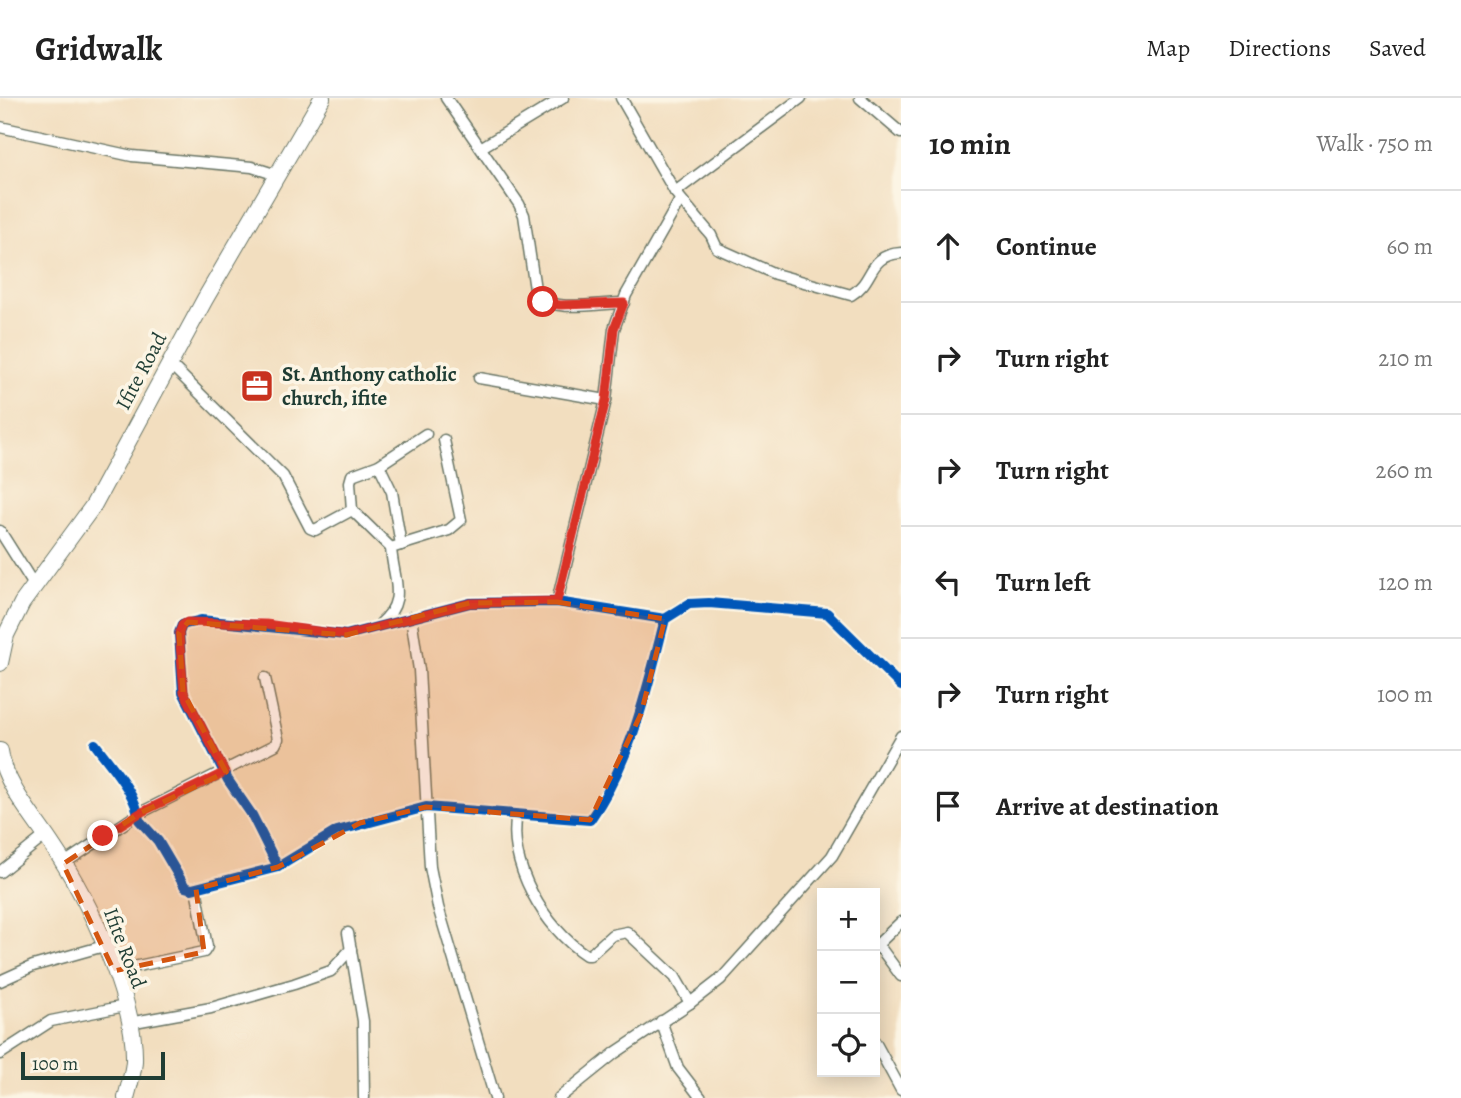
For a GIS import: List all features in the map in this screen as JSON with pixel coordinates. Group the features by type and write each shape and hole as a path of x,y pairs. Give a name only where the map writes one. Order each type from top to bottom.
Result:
{"street":[{"name":"Ifite Road","path":"0,663 6,635 34,586 93,506 169,363 322,98"},
{"path":"446,98 482,147 524,215 536,296 543,302 560,305 624,303"},
{"path":"482,147 563,98"},
{"path":"557,601 606,400 614,329 624,303 677,196 801,98"},
{"path":"860,98 901,133"},
{"path":"624,99 677,196 723,252 802,283 851,295 858,290 878,260 885,255 901,253"},
{"path":"0,127 132,156 252,167 277,175"},
{"path":"169,363 271,468 283,476 310,528 315,530 352,510"},
{"path":"479,377 606,400"},
{"path":"396,546 352,510 349,482 352,475 379,465 426,434"},
{"path":"396,546 449,530 461,520 444,440"},
{"path":"374,629 390,615 397,602 392,492 379,465"},
{"path":"0,531 4,547 34,586"},
{"path":"278,867 253,815 225,772 184,692 179,633 182,625 187,622 214,621 346,635 470,603 557,601 665,619 689,604 709,603 827,613 901,686"},
{"path":"411,617 419,670 430,867 438,907 495,1098"},
{"path":"95,744 140,813 139,820 158,841 185,887 196,888 278,867 337,831 426,807 590,820 625,758 641,714 665,619"},
{"path":"63,864 140,813 225,772 277,743 265,678"},
{"path":"559,1098 615,1053 721,979 818,874 853,823 881,765 901,736"},
{"name":"Ifite Road","path":"0,751 4,777 46,835 63,864 114,971 129,1023 134,1061 126,1098"},
{"path":"517,814 515,826 522,867 554,927 581,952 590,955 612,935 627,932 675,977 690,1003"},
{"path":"0,872 46,835"},
{"path":"114,971 204,952 207,947 196,888"},
{"path":"880,941 901,922"},
{"path":"348,933 363,1021 365,1098"},
{"path":"0,981 33,966 104,946"},
{"path":"129,1023 211,1008 294,984 331,971 351,949"},
{"path":"879,951 901,976"},
{"path":"0,1054 51,1021 125,1006"},
{"path":"661,1021 678,1068 701,1098"},
{"path":"880,1051 901,1090"}],"highlighted area":[{"path":"557,602 665,619 641,714 590,820 426,807 360,823 278,867 196,889 204,952 114,971 63,864 140,813 226,772 183,692 179,633 188,622 346,635 470,603"}],"cycle path":[{"path":"278,867 252,815 228,780 183,692 179,633 182,625 201,620 346,635 470,603 557,602 665,619"},
{"path":"95,744 134,800 139,820 158,841 185,887 192,889 278,867 337,831 426,807 590,820 605,797 627,748 644,698 665,619 689,604 709,603 827,613 901,686"}],"place":[{"name":"St. Anthony catholic church, ifite","path":"257,386"}],"route":[{"path":"103,836 140,813 225,772 184,692 179,633 182,625 187,622 266,624 346,635 470,603 557,601 606,400 614,329 624,303 560,305 543,302"}]}
